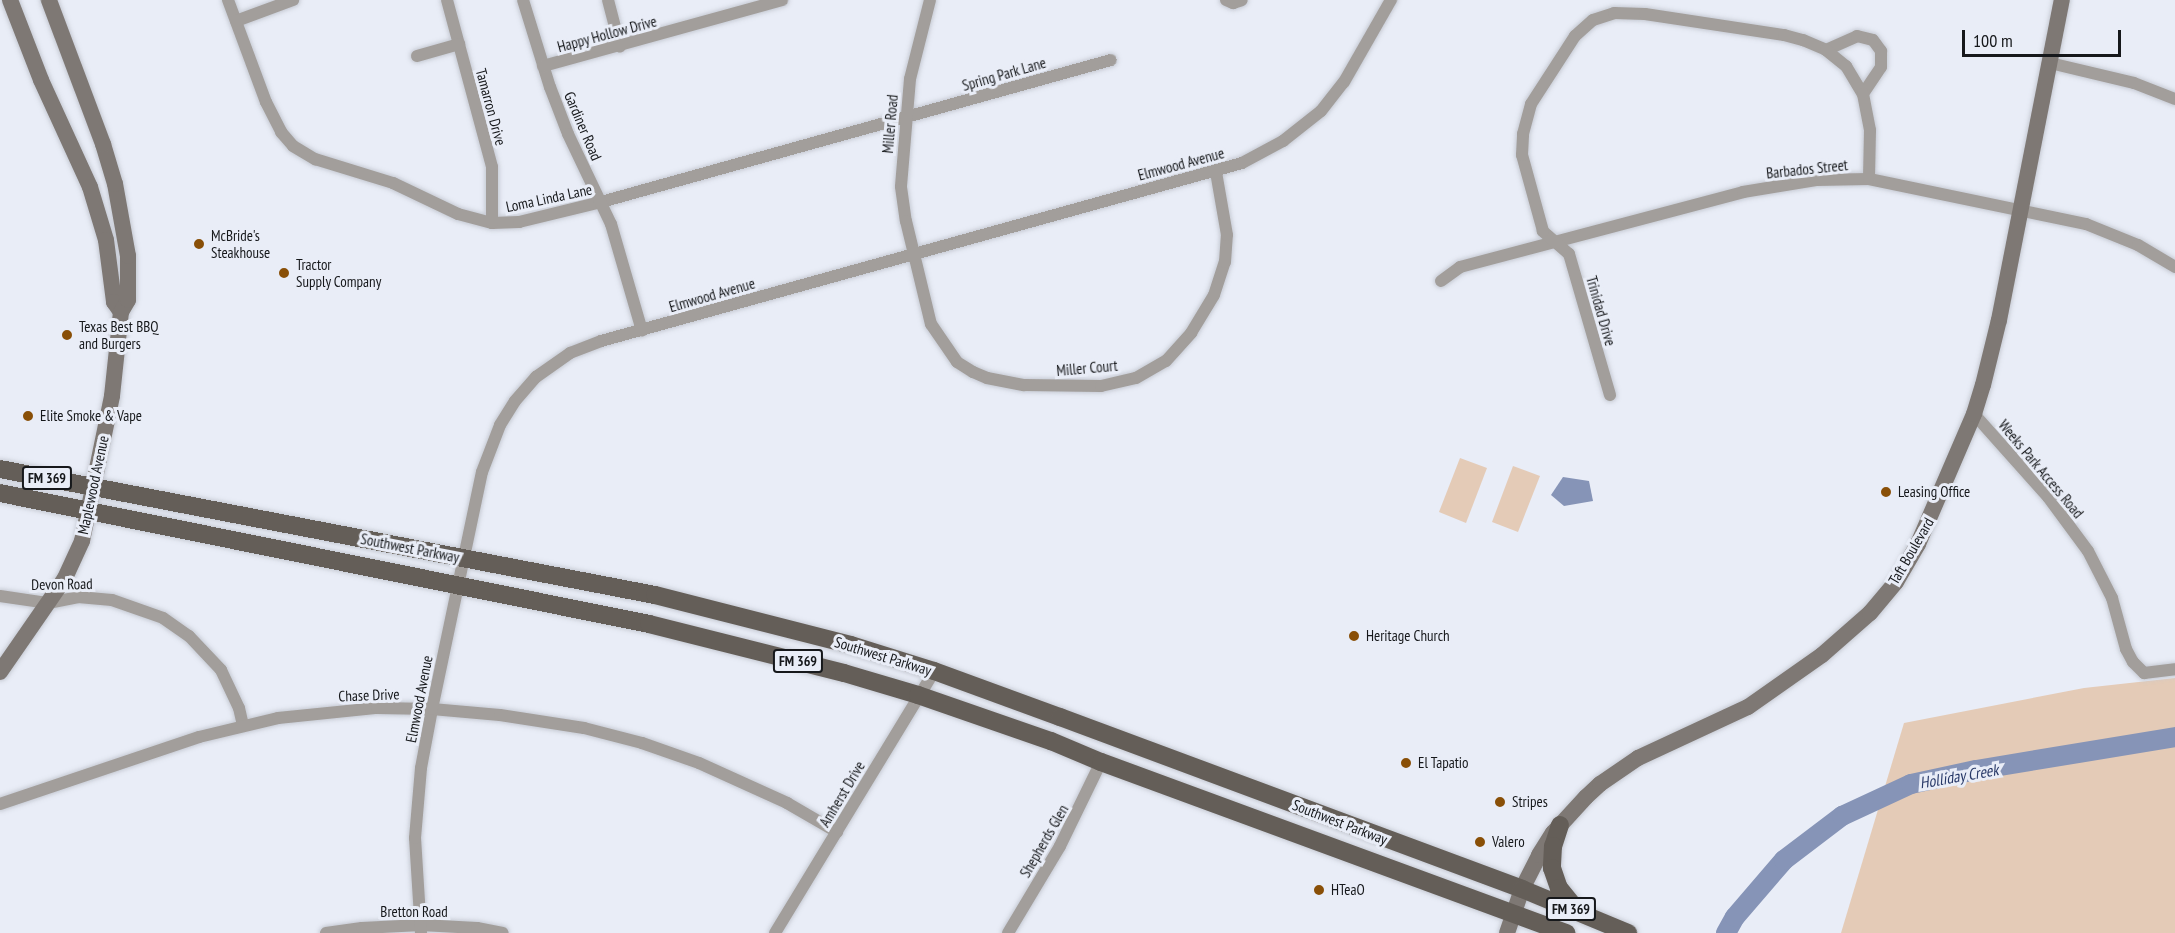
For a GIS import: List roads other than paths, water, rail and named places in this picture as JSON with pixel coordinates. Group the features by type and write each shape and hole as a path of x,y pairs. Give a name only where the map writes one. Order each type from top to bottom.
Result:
{"main road":[{"name":"Southwest Parkway","path":"0,469 655,596 800,631 933,671 1522,890 1624,931"},
{"name":"Southwest Parkway","path":"0,493 650,624 793,659 918,695 1051,741 1101,762 1567,933"},
{"path":"793,659 800,631"},
{"path":"1327,846 1333,819"},
{"path":"1560,825 1553,846 1552,868 1559,888 1580,913"}],"street":[{"name":"Maplewood Avenue","path":"10,0 41,80 90,187 106,240 114,302 121,312"},
{"name":"Maplewood Avenue","path":"0,672 65,578 82,541 112,396 121,312 128,300 128,256 115,184 103,144 49,0"},
{"name":"Loma Linda Lane","path":"228,0 266,102 281,132 293,146 315,159 393,183 458,214 492,223 519,222 601,202 904,117"},
{"path":"236,21 293,0"},
{"name":"Tamarron Drive","path":"447,0 492,167 492,223"},
{"name":"Gardiner Road","path":"523,0 543,66 568,134 601,202 621,253 642,331"},
{"path":"608,0 620,46"},
{"name":"Happy Hollow Drive","path":"543,66 782,0"},
{"name":"Miller Road","path":"914,253 901,187 904,117 910,79 930,0"},
{"path":"1226,0 1233,3 1242,0"},
{"name":"Elmwood Avenue","path":"421,929 416,829 421,768 464,558 488,455 500,425 521,393 548,367 570,353 601,341 1242,163 1299,130 1322,111 1344,82 1391,0"},
{"name":"Taft Boulevard","path":"1507,933 1522,890 1539,855 1560,825 1600,784 1664,744 1748,707 1822,655 1870,613 1896,582 1918,544 1974,414 1999,320 2062,0"},
{"name":"Trinidad Drive","path":"1610,395 1569,254 1543,231 1522,155 1523,134 1532,104 1575,36 1593,20 1614,13 1645,14 1784,35 1826,50 1846,66 1863,93"},
{"path":"1826,50 1857,36 1873,40 1881,51 1881,67 1863,93 1870,130 1869,179"},
{"path":"417,56 459,44"},
{"name":"Spring Park Lane","path":"904,117 1111,60"},
{"path":"2050,63 2124,81 2175,99"},
{"name":"Miller Court","path":"914,253 931,324 957,362 973,372 1004,382 1053,387 1101,386 1136,378 1166,361 1176,351 1214,295 1225,262 1227,235 1216,171"},
{"name":"Barbados Street","path":"1441,281 1460,267 1743,192 1816,180 1869,179 2086,224 2120,236 2175,267"},
{"name":"Weeks Park Access Road","path":"1974,414 2048,497 2088,551 2112,598 2126,650 2144,673 2175,669"},
{"name":"Devon Road","path":"0,596 48,603 78,597 112,600 140,607 163,618 189,636 222,670 239,708 243,726"},
{"name":"Amherst Drive","path":"776,933 933,671"},
{"name":"Chase Drive","path":"0,804 199,737 278,718 342,710 432,709 500,715 584,728 642,743 699,763 787,803 837,832"},
{"name":"Shepherds Glen","path":"1008,933 1060,846 1101,762"},
{"name":"Bretton Road","path":"326,933 362,928 477,928 503,933"}],"water":[{"path":"1563,477 1589,481 1593,501 1564,506 1551,495"}],"waterway":[{"name":"Holliday Creek","path":"1726,933 1735,917 1784,860 1842,816 1911,784 1976,770 2175,737"}],"place":[{"name":"McBride's Steakhouse","path":"199,244"},
{"name":"Tractor Supply Company","path":"284,273"},
{"name":"Texas Best BBQ and Burgers","path":"67,335"},
{"name":"Elite Smoke & Vape","path":"28,416"},
{"name":"Leasing Office","path":"1886,492"},
{"name":"Heritage Church","path":"1354,636"},
{"name":"El Tapatio","path":"1406,763"},
{"name":"Stripes","path":"1500,802"},
{"name":"Valero","path":"1480,842"},
{"name":"HTeaO","path":"1319,890"}]}
